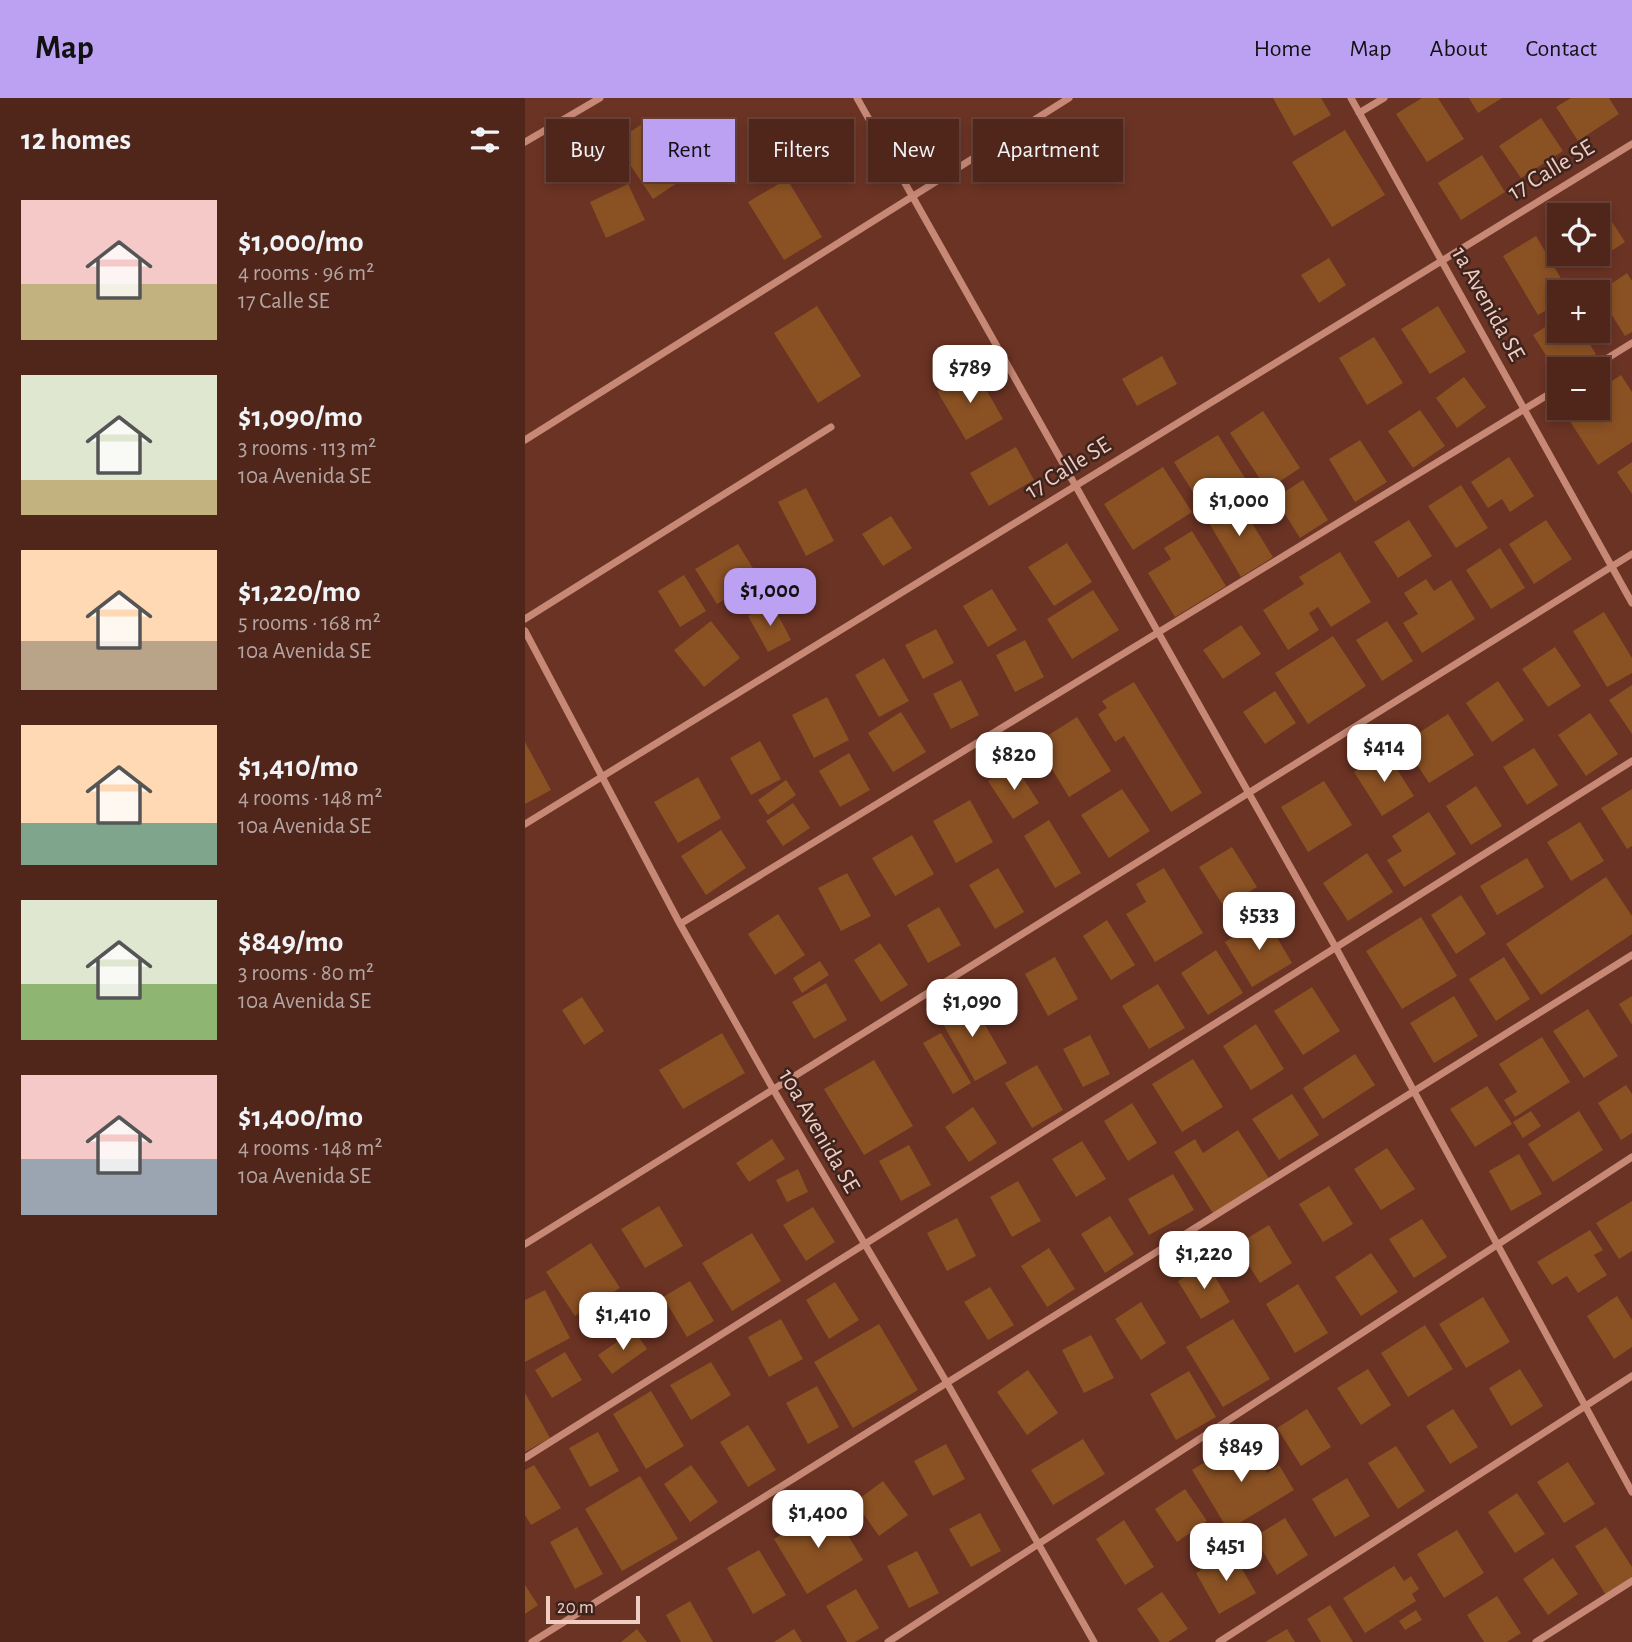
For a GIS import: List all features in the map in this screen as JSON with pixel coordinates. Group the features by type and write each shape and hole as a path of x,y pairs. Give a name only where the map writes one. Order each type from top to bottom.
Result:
{"street":[{"path":"525,142 600,98"},
{"path":"857,98 1336,948 1632,1492"},
{"path":"525,440 1069,98"},
{"name":"1a Avenida SE","path":"1351,98 1632,603"},
{"path":"1359,113 1384,98"},
{"name":"17 Calle SE","path":"525,824 1632,144"},
{"path":"1610,357 1632,344"},
{"path":"680,924 1547,395"},
{"path":"525,619 831,427"},
{"path":"525,1244 1632,554"},
{"name":"10a Avenida SE","path":"525,631 680,924 1094,1642"},
{"path":"525,1458 1632,761"},
{"path":"532,1642 1632,955"},
{"path":"888,1642 1632,1157"},
{"path":"1219,1642 1632,1376"},
{"path":"1537,1642 1632,1581"}],"building":[{"path":"1273,98 1321,98 1331,115 1294,136"},
{"path":"1422,98 1438,98 1464,139 1427,162 1396,114"},
{"path":"1469,98 1502,98 1478,113"},
{"path":"1571,98 1609,98 1619,114 1578,141 1556,107"},
{"path":"1541,118 1563,151 1521,178 1499,146"},
{"path":"643,123 643,182 678,182 653,199 629,163 629,133"},
{"path":"1345,130 1385,195 1332,227 1292,162"},
{"path":"1482,155 1505,192 1461,220 1438,183"},
{"path":"782,182 789,182 822,237 784,260 748,202"},
{"path":"628,184 645,220 606,238 590,202"},
{"path":"1610,219 1625,242 1610,252"},
{"path":"1536,236 1547,255 1547,266 1554,266 1562,280 1547,280 1547,310 1538,315 1503,256"},
{"path":"1329,258 1346,285 1319,303 1301,275"},
{"path":"1627,273 1632,281 1632,332 1625,336 1610,312 1610,285"},
{"path":"817,306 861,376 818,403 774,333"},
{"path":"1438,306 1466,352 1430,374 1401,329"},
{"path":"1547,326 1547,343 1589,343 1596,354 1591,357 1547,357 1533,335"},
{"path":"1374,337 1403,383 1367,405 1339,358"},
{"path":"1162,356 1177,384 1137,406 1122,379"},
{"path":"975,370 1003,419 966,440 937,391"},
{"path":"1621,375 1632,392 1632,442 1598,465 1569,420 1610,420 1610,382"},
{"path":"1464,377 1486,407 1457,428 1436,398"},
{"path":"1420,410 1445,446 1413,468 1388,431"},
{"path":"1263,411 1300,468 1267,490 1230,433"},
{"path":"1218,435 1250,486 1206,513 1174,462"},
{"path":"1360,440 1387,482 1355,502 1329,459"},
{"path":"1016,447 1034,480 989,506 970,473"},
{"path":"1509,457 1534,496 1510,512 1502,499 1488,508 1471,482"},
{"path":"1632,462 1632,494 1617,472"},
{"path":"1163,467 1192,512 1133,550 1104,504"},
{"path":"1303,480 1328,520 1300,538 1275,498"},
{"path":"1461,485 1488,528 1456,548 1428,506"},
{"path":"806,488 834,541 806,556 778,502"},
{"path":"1237,499 1273,557 1241,577 1206,518"},
{"path":"891,516 912,548 883,566 862,534"},
{"path":"1409,520 1432,556 1398,578 1374,542"},
{"path":"1546,520 1572,559 1534,584 1509,544"},
{"path":"1192,531 1226,586 1175,617 1148,573 1171,559 1164,548"},
{"path":"1067,543 1092,582 1054,606 1028,567"},
{"path":"738,544 759,578 717,604 695,569"},
{"path":"1500,548 1525,588 1491,609 1466,570"},
{"path":"1340,552 1371,602 1331,627 1318,607 1309,613 1319,630 1288,650 1263,610 1304,584 1299,577"},
{"path":"684,575 706,611 680,627 658,591"},
{"path":"1426,579 1434,591 1451,580 1475,619 1422,653 1403,623 1418,614 1404,593"},
{"path":"992,589 1017,630 988,647 963,606"},
{"path":"1093,590 1119,630 1072,659 1047,619"},
{"path":"772,603 791,640 768,652 748,616"},
{"path":"1604,612 1632,658 1632,673 1607,687 1573,631"},
{"path":"711,621 740,658 704,687 674,650"},
{"path":"1387,621 1413,661 1382,681 1356,640"},
{"path":"1241,625 1261,654 1223,679 1203,650"},
{"path":"936,629 954,663 923,679 905,645"},
{"path":"1333,636 1366,686 1308,724 1275,673"},
{"path":"1025,640 1044,677 1015,692 996,655"},
{"path":"1555,647 1581,686 1548,707 1522,669"},
{"path":"884,658 909,701 879,717 855,675"},
{"path":"961,680 979,715 951,729 933,694"},
{"path":"1498,681 1524,720 1492,742 1466,703"},
{"path":"1134,682 1202,793 1171,812 1124,736 1115,742 1098,714 1107,708 1102,701"},
{"path":"1632,685 1632,734 1609,700"},
{"path":"1275,691 1296,723 1265,744 1243,712"},
{"path":"827,697 849,740 814,758 792,715"},
{"path":"901,712 926,752 893,772 868,733"},
{"path":"1590,713 1618,754 1586,776 1558,735"},
{"path":"1448,714 1474,755 1429,783 1403,743"},
{"path":"1077,717 1111,771 1069,797 1036,743"},
{"path":"760,741 781,779 751,795 730,758"},
{"path":"525,742 551,790 525,804"},
{"path":"1534,748 1558,785 1527,805 1503,767"},
{"path":"1386,752 1414,796 1382,816 1354,772"},
{"path":"849,753 870,790 840,807 819,771"},
{"path":"1014,764 1039,803 1013,819 988,781"},
{"path":"698,777 721,818 678,843 654,802"},
{"path":"786,780 796,795 768,815 758,800"},
{"path":"1324,781 1352,825 1308,852 1281,807"},
{"path":"1476,786 1502,826 1471,845 1446,806"},
{"path":"1122,789 1150,831 1109,858 1081,815"},
{"path":"1632,789 1632,846 1627,849 1601,808"},
{"path":"970,800 993,842 956,863 933,821"},
{"path":"793,803 810,828 783,846 766,821"},
{"path":"1429,812 1456,854 1404,887 1387,860 1402,851 1392,836"},
{"path":"1049,820 1081,873 1055,888 1024,836"},
{"path":"1580,822 1604,861 1571,881 1547,842"},
{"path":"721,830 746,868 706,895 681,856"},
{"path":"912,835 934,874 895,896 872,858"},
{"path":"1232,847 1257,887 1224,907 1199,867"},
{"path":"1367,853 1393,892 1348,921 1323,883"},
{"path":"1527,858 1544,887 1497,915 1480,886"},
{"path":"998,868 1024,912 995,929 969,885"},
{"path":"1164,868 1203,933 1155,962 1126,914 1146,902 1136,884"},
{"path":"847,873 871,916 841,931 818,888"},
{"path":"1606,877 1632,916 1632,934 1541,995 1506,944"},
{"path":"1461,895 1486,934 1456,954 1431,915"},
{"path":"939,907 961,945 928,963 907,925"},
{"path":"778,914 805,955 775,975 748,934"},
{"path":"1265,917 1292,963 1252,987 1225,942"},
{"path":"1421,917 1457,976 1402,1009 1366,951"},
{"path":"1107,920 1135,965 1111,980 1083,936"},
{"path":"880,943 908,985 881,1002 854,960"},
{"path":"1216,950 1243,993 1208,1015 1181,973"},
{"path":"1055,957 1078,999 1048,1016 1025,974"},
{"path":"1504,957 1530,999 1496,1021 1469,979"},
{"path":"820,961 829,975 802,993 793,978"},
{"path":"826,983 847,1020 814,1039 792,1002"},
{"path":"1158,984 1185,1028 1149,1049 1122,1006"},
{"path":"1312,987 1340,1031 1303,1055 1274,1011"},
{"path":"1454,996 1478,1036 1434,1063 1410,1023"},
{"path":"1632,996 1632,1025 1619,1004"},
{"path":"582,997 604,1031 584,1045 562,1010"},
{"path":"969,997 1007,1063 975,1081 938,1015"},
{"path":"1588,1009 1618,1056 1584,1078 1553,1031"},
{"path":"1256,1024 1284,1069 1251,1090 1223,1046"},
{"path":"722,1033 745,1073 683,1109 659,1070"},
{"path":"941,1033 971,1083 953,1094 923,1043"},
{"path":"1090,1035 1110,1074 1083,1087 1063,1049"},
{"path":"1542,1037 1570,1082 1515,1117 1504,1100 1517,1092 1499,1064"},
{"path":"1355,1054 1375,1085 1323,1119 1303,1088"},
{"path":"1193,1059 1223,1107 1182,1132 1152,1084"},
{"path":"874,1060 913,1126 864,1155 824,1089"},
{"path":"1037,1065 1063,1110 1032,1128 1005,1083"},
{"path":"1626,1085 1632,1094 1632,1133 1621,1140 1598,1103"},
{"path":"1487,1086 1512,1124 1475,1147 1450,1109"},
{"path":"1292,1094 1319,1135 1279,1160 1252,1119"},
{"path":"1132,1103 1157,1143 1128,1161 1104,1121"},
{"path":"973,1107 997,1143 969,1162 945,1127"},
{"path":"1531,1111 1541,1126 1523,1138 1513,1122"},
{"path":"1579,1111 1603,1150 1553,1182 1528,1144"},
{"path":"1238,1130 1270,1180 1214,1215 1174,1152 1195,1139 1203,1153"},
{"path":"772,1139 785,1159 749,1182 736,1163"},
{"path":"1082,1141 1106,1179 1076,1197 1052,1159"},
{"path":"909,1145 931,1185 901,1201 879,1161"},
{"path":"1387,1148 1415,1189 1381,1210 1354,1169"},
{"path":"1519,1154 1542,1194 1511,1211 1489,1171"},
{"path":"798,1169 808,1192 787,1202 776,1180"},
{"path":"1173,1174 1194,1210 1149,1235 1128,1199"},
{"path":"1018,1181 1041,1221 1012,1237 990,1197"},
{"path":"1329,1186 1353,1224 1323,1242 1299,1204"},
{"path":"1632,1201 1632,1251 1619,1259 1596,1223"},
{"path":"659,1206 683,1246 645,1268 621,1229"},
{"path":"813,1207 835,1242 806,1261 783,1225"},
{"path":"1110,1216 1134,1254 1105,1273 1081,1234"},
{"path":"957,1218 976,1256 947,1271 927,1233"},
{"path":"1422,1219 1447,1257 1414,1278 1389,1239"},
{"path":"1269,1225 1292,1263 1260,1283 1236,1245"},
{"path":"1590,1230 1603,1250 1594,1255 1607,1275 1578,1293 1567,1276 1552,1285 1537,1262"},
{"path":"752,1233 781,1281 732,1311 702,1263"},
{"path":"591,1243 620,1288 575,1316 546,1272"},
{"path":"1049,1248 1075,1289 1047,1307 1021,1266"},
{"path":"1371,1253 1398,1292 1361,1316 1335,1277"},
{"path":"1207,1263 1230,1302 1201,1319 1178,1281"},
{"path":"690,1281 714,1321 687,1337 663,1297"},
{"path":"835,1282 859,1320 829,1339 806,1300"},
{"path":"1298,1284 1328,1333 1295,1353 1266,1304"},
{"path":"990,1287 1014,1325 988,1340 964,1302"},
{"path":"545,1290 570,1338 525,1362 525,1300"},
{"path":"1617,1296 1632,1320 1632,1347 1614,1359 1587,1316"},
{"path":"1483,1297 1510,1342 1466,1368 1439,1324"},
{"path":"1141,1302 1166,1343 1141,1360 1115,1319"},
{"path":"781,1319 803,1359 769,1377 748,1337"},
{"path":"1233,1319 1270,1379 1223,1407 1186,1347"},
{"path":"879,1324 918,1390 853,1428 814,1362"},
{"path":"1425,1325 1453,1369 1408,1397 1381,1353"},
{"path":"634,1330 647,1349 612,1374 598,1355"},
{"path":"1091,1335 1114,1378 1084,1393 1062,1350"},
{"path":"565,1352 582,1380 552,1398 535,1370"},
{"path":"711,1362 731,1395 691,1420 670,1385"},
{"path":"1368,1369 1391,1405 1361,1425 1337,1388"},
{"path":"1520,1369 1543,1406 1511,1426 1489,1388"},
{"path":"1028,1370 1058,1413 1027,1435 997,1392"},
{"path":"1189,1371 1216,1417 1176,1440 1150,1394"},
{"path":"817,1386 839,1427 808,1444 786,1403"},
{"path":"651,1391 684,1446 646,1469 613,1414"},
{"path":"525,1393 550,1438 525,1452"},
{"path":"1307,1409 1331,1447 1301,1466 1277,1428"},
{"path":"1453,1409 1478,1447 1450,1464 1426,1426"},
{"path":"748,1425 776,1470 748,1487 720,1442"},
{"path":"598,1432 619,1471 590,1487 569,1448"},
{"path":"1245,1438 1267,1473 1279,1465 1294,1490 1228,1530 1192,1470"},
{"path":"1083,1439 1105,1474 1053,1505 1031,1470"},
{"path":"946,1444 965,1479 933,1496 914,1461"},
{"path":"1396,1446 1425,1491 1398,1509 1368,1463"},
{"path":"1568,1462 1595,1504 1564,1523 1537,1482"},
{"path":"534,1465 561,1508 531,1525 525,1515 525,1470"},
{"path":"691,1465 718,1502 690,1522 664,1484"},
{"path":"640,1476 678,1539 622,1571 585,1509"},
{"path":"1347,1478 1370,1516 1335,1537 1312,1499"},
{"path":"883,1481 908,1515 879,1536 855,1502"},
{"path":"1185,1489 1207,1521 1177,1542 1155,1509"},
{"path":"1517,1493 1545,1534 1515,1553 1488,1512"},
{"path":"830,1506 863,1560 807,1594 774,1539"},
{"path":"980,1513 1001,1551 971,1567 949,1529"},
{"path":"1285,1518 1308,1555 1277,1575 1254,1537"},
{"path":"1124,1520 1154,1567 1125,1585 1096,1539"},
{"path":"577,1527 603,1574 575,1589 550,1542"},
{"path":"1606,1527 1632,1567 1632,1579 1606,1595 1575,1546"},
{"path":"1457,1530 1484,1573 1444,1598 1417,1554"},
{"path":"759,1550 786,1595 753,1614 727,1568"},
{"path":"917,1551 939,1593 909,1608 887,1566"},
{"path":"1232,1552 1256,1593 1219,1614 1196,1573"},
{"path":"1553,1558 1578,1594 1548,1615 1523,1579"},
{"path":"1394,1566 1404,1581 1411,1576 1419,1589 1412,1594 1416,1601 1365,1633 1343,1598"},
{"path":"525,1585 538,1605 525,1614"},
{"path":"856,1589 879,1628 855,1642 847,1642 826,1606"},
{"path":"1162,1592 1188,1629 1168,1642 1160,1642 1137,1609"},
{"path":"1497,1596 1521,1633 1507,1642 1484,1642 1467,1615"},
{"path":"690,1601 713,1642 681,1642 666,1615"},
{"path":"1330,1605 1353,1642 1321,1642 1307,1619"},
{"path":"1416,1610 1422,1620 1405,1630 1399,1621"},
{"path":"637,1629 647,1642 621,1642"},
{"path":"794,1629 802,1642 774,1642"},
{"path":"1287,1629 1295,1642 1265,1642"}]}
